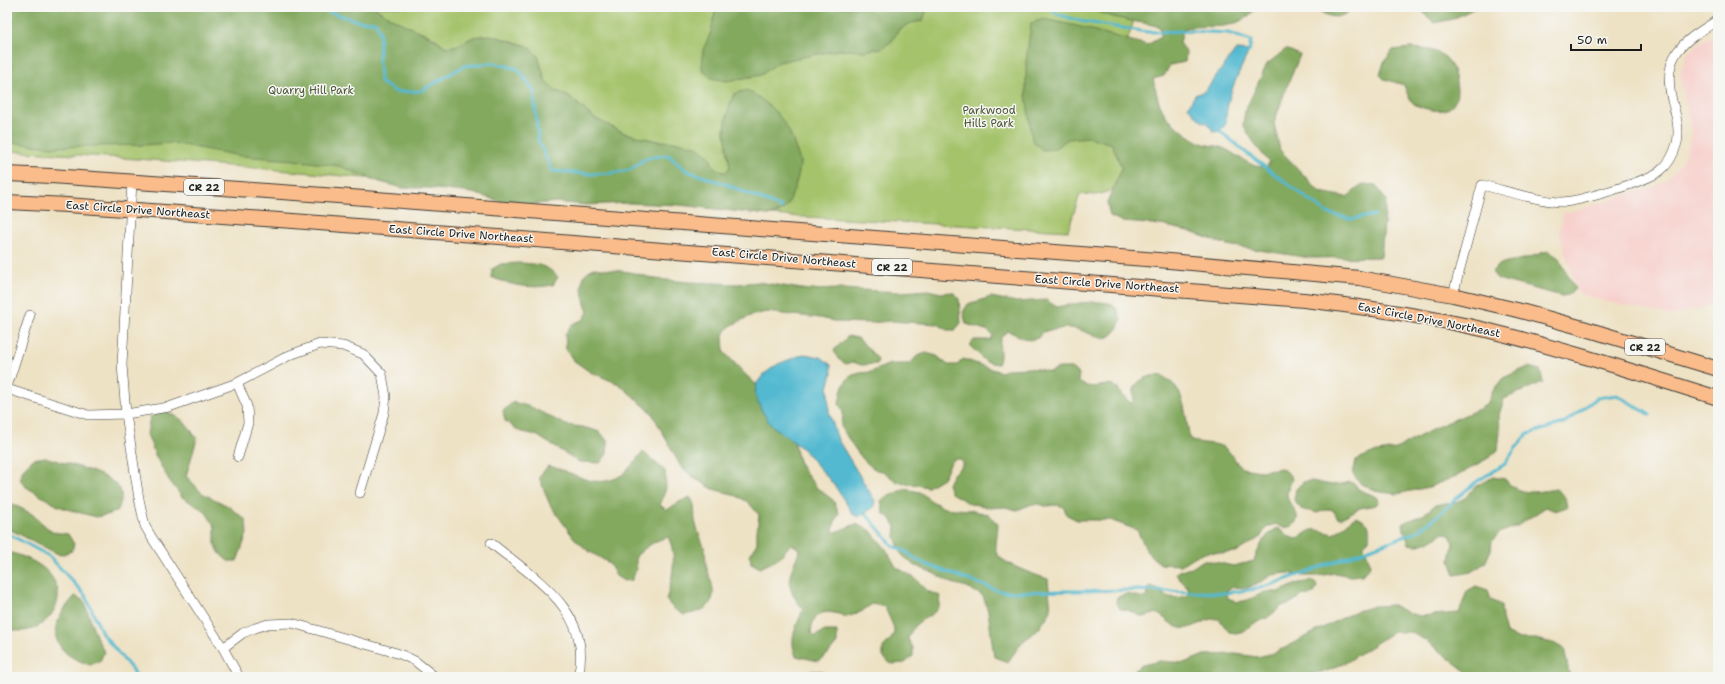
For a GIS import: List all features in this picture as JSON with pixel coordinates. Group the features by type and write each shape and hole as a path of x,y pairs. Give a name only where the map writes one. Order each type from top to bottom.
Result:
{"main road":[{"name":"CR 22","path":"7,174 330,196 1312,273 1359,278 1453,295 1555,320 1718,370"},
{"name":"East Circle Drive Northeast","path":"7,202 130,209 1139,286 1304,300 1376,308 1456,323 1514,337 1718,398"}],"street":[{"path":"1453,295 1482,185 1540,199 1560,202 1574,201 1646,178 1659,172 1666,166 1672,158 1677,141 1677,121 1670,77 1673,58 1684,44 1718,20"},
{"path":"132,182 122,365 126,414 139,499 145,526 223,648 239,677"},
{"path":"30,315 7,388 88,415 126,414 169,407 237,383 290,355 320,344 343,346 363,354 382,374 386,397 384,413 360,493"},
{"path":"237,383 247,406 248,423 238,457"},
{"path":"491,543 551,591 568,613 579,638 581,652 578,677"},
{"path":"223,648 243,633 255,628 268,624 292,623 400,654 415,661 435,677"}],"shaded area":[{"path":"1714,35 1718,37 1718,303 1673,316 1607,302 1578,293 1559,231 1564,213 1658,185 1669,177 1680,165 1688,148 1691,134 1690,119 1681,84 1681,72 1687,54 1702,41"}],"green space":[{"path":"7,7 1138,7 1097,139 1112,144 1122,168 1113,190 1096,195 1080,194 1068,231 768,215 780,213 724,128 731,168 725,173 714,167 709,156 677,142 657,141 624,133 594,118 569,97 555,90 545,80 538,56 528,46 490,35 474,37 456,46 446,47 434,38 418,30 395,181 201,164 7,151"},
{"name":"Quarry Hill Park","path":"7,7 374,7 391,18 429,36 446,47 456,46 474,37 490,35 528,46 538,56 545,80 555,90 569,97 594,118 624,133 657,141 677,142 696,146 709,156 714,167 724,173 730,168 726,131 727,114 734,94 747,90 771,107 783,121 792,138 800,162 799,173 787,206 782,211 768,215 680,205 628,203 585,205 556,202 528,205 499,201 473,193 428,188 403,188 380,182 339,166 293,160 241,156 172,143 50,147 7,142"},
{"path":"716,7 925,7 927,9 923,21 911,23 899,29 892,41 882,48 865,51 839,50 802,57 779,62 761,75 727,81 711,78 702,70 703,50 711,32"},
{"path":"1088,7 1175,7 1177,10 1192,7 1255,7 1248,16 1230,25 1191,27 1183,29 1180,43 1186,52 1185,62 1170,65 1164,76 1153,79 1163,110 1168,118 1177,127 1189,136 1206,145 1223,148 1255,166 1267,167 1269,162 1256,146 1243,125 1245,111 1267,64 1286,49 1300,55 1274,123 1280,150 1320,192 1347,197 1363,184 1376,185 1386,201 1381,257 1310,258 1227,245 1188,231 1161,225 1123,222 1110,216 1107,203 1122,168 1112,144 1089,137 1068,139 1054,149 1042,150 1032,140 1026,94 1026,62 1031,23 1043,19 1077,26 1147,45 1161,37 1160,27 1105,15"},
{"path":"1318,7 1356,7 1342,15 1334,17 1319,11"},
{"path":"1418,7 1477,7 1453,19 1434,23"},
{"path":"1411,48 1434,51 1442,55 1449,62 1452,67 1457,91 1451,107 1440,111 1430,110 1418,106 1411,100 1404,85 1384,79 1380,75 1384,62 1393,50"},
{"path":"1548,251 1559,258 1575,289 1568,295 1562,296 1497,279 1492,272 1502,263 1524,259"},
{"path":"519,263 545,267 558,277 553,285 529,287 506,283 491,277 492,269 501,264"},
{"path":"594,268 630,272 656,279 688,282 737,284 758,282 808,290 841,289 901,292 928,290 941,293 953,292 959,299 961,323 955,330 947,330 938,324 889,321 871,323 839,322 820,318 766,312 750,316 730,326 723,335 724,352 763,391 793,436 798,458 803,470 817,488 833,500 839,513 834,524 833,533 856,524 870,530 886,549 896,567 915,578 927,591 940,596 939,606 936,611 919,622 911,631 908,639 913,648 913,656 905,663 891,664 883,657 883,647 892,637 894,628 885,607 872,604 861,612 847,617 828,612 819,615 812,624 811,632 815,636 825,631 837,631 837,643 828,654 818,661 796,656 793,638 803,609 792,592 790,580 800,549 791,544 777,560 760,568 751,563 750,555 757,543 759,515 748,502 737,496 713,489 694,478 681,467 652,413 619,384 590,372 573,360 566,349 565,334 573,324 584,319 588,312 582,282 586,273"},
{"path":"991,297 1017,302 1046,300 1057,307 1090,302 1103,302 1116,307 1121,320 1117,330 1106,338 1067,328 1045,331 1038,338 1029,340 1008,331 1001,338 1000,360 998,364 986,362 969,345 974,340 990,340 993,336 989,331 966,324 963,312 968,304"},
{"path":"848,336 858,338 878,359 877,364 861,365 853,362 846,364 838,359 834,350"},
{"path":"926,353 937,356 948,365 957,365 963,359 1002,372 1007,369 1028,368 1050,372 1059,368 1071,368 1079,374 1078,381 1085,386 1094,387 1112,384 1131,403 1134,400 1134,388 1140,381 1150,376 1162,375 1175,386 1182,399 1190,438 1198,442 1215,444 1223,447 1242,468 1260,471 1281,468 1288,473 1292,479 1287,494 1297,517 1296,521 1293,526 1284,528 1275,524 1266,528 1260,538 1236,552 1208,552 1196,556 1181,565 1161,564 1147,552 1137,530 1110,520 1077,520 1067,515 1064,508 1059,505 1045,506 1032,504 1017,510 1005,507 989,508 970,504 951,493 948,484 953,474 962,466 960,459 955,459 951,462 943,478 928,487 897,482 883,471 871,467 859,454 844,432 841,426 843,412 839,404 842,388 848,378 853,375 871,372 890,364 910,364 917,356"},
{"path":"1528,367 1540,370 1543,382 1504,399 1499,415 1500,431 1498,450 1490,457 1459,475 1429,487 1397,494 1380,492 1361,484 1353,474 1356,460 1372,453 1396,449 1439,426 1479,409 1487,404 1494,389 1503,378"},
{"path":"513,402 531,407 566,425 583,427 600,432 608,442 607,454 600,463 579,462 536,435 519,431 505,421 503,411"},
{"path":"164,411 184,422 197,439 186,476 202,493 228,506 246,520 247,534 237,561 228,561 220,554 215,544 215,527 205,511 182,497 169,480 156,457 147,434 150,417"},
{"path":"643,452 665,471 666,488 660,505 667,510 690,497 693,503 695,521 705,550 706,567 712,582 713,593 712,601 709,605 697,612 684,615 673,608 666,600 673,568 673,552 668,537 651,544 636,556 636,570 632,580 624,581 616,576 609,563 587,550 574,538 550,505 539,477 548,466 593,481 612,480 622,475 630,468"},
{"path":"45,457 86,469 108,479 115,484 120,490 121,495 118,510 110,514 97,517 77,512 58,506 26,487 20,479 23,469 33,459"},
{"path":"1493,477 1505,479 1510,485 1522,491 1535,492 1556,489 1565,497 1567,507 1555,511 1546,507 1517,526 1499,533 1492,541 1491,550 1485,563 1471,572 1455,575 1450,560 1453,543 1450,534 1443,533 1430,541 1418,545 1409,544 1403,523 1423,515 1435,505 1454,503 1465,498 1476,486"},
{"path":"1311,481 1334,485 1350,482 1355,484 1358,489 1377,497 1379,501 1376,505 1360,508 1341,518 1337,517 1333,510 1328,509 1317,513 1304,510 1300,508 1294,500 1296,489 1303,482"},
{"path":"904,489 920,492 944,508 969,510 988,514 998,524 996,552 999,556 1011,565 1048,579 1051,611 1038,630 1022,642 1008,662 994,657 988,611 983,596 967,587 952,583 914,565 902,555 895,537 896,527 891,519 884,514 881,501 889,495"},
{"path":"7,501 32,514 52,532 68,534 74,544 72,551 60,555 7,528"},
{"path":"1357,517 1369,526 1369,540 1363,545 1368,556 1370,566 1362,575 1350,576 1335,573 1319,576 1305,576 1287,573 1272,575 1256,585 1246,588 1233,587 1226,591 1228,598 1238,602 1248,600 1265,592 1279,592 1299,583 1313,581 1317,586 1315,592 1309,596 1303,595 1291,603 1282,606 1267,618 1253,624 1244,631 1236,633 1229,632 1219,619 1209,620 1190,627 1180,628 1156,613 1141,616 1131,611 1120,609 1116,603 1117,597 1127,594 1145,598 1148,593 1147,589 1150,586 1171,597 1176,598 1188,595 1189,589 1177,576 1176,574 1178,571 1192,568 1202,561 1211,561 1233,566 1254,561 1262,542 1272,531 1277,528 1289,536 1297,539 1311,530 1333,534"},
{"path":"7,552 31,560 38,564 51,576 58,592 58,601 49,617 42,624 25,631 7,627"},
{"path":"1476,586 1488,590 1491,600 1501,605 1502,618 1506,633 1520,639 1536,639 1553,643 1564,648 1571,677 1473,677 1425,640 1410,632 1393,632 1347,662 1327,671 1292,677 1125,677 1142,665 1160,661 1184,663 1204,655 1236,654 1257,657 1274,653 1354,612 1374,606 1394,605 1407,613 1421,616 1459,613 1467,591"},
{"path":"75,596 84,601 96,636 104,652 100,661 90,665 67,654 59,645 56,637 55,630 60,616"},
{"path":"811,671 822,671 823,677 809,677"}],"water":[{"path":"1236,50 1249,51 1230,95 1226,114 1226,124 1220,131 1214,132 1207,123 1201,121 1188,107 1195,95 1205,91"},
{"path":"804,354 821,357 831,365 832,373 828,388 829,412 838,440 875,501 873,508 858,517 853,514 835,486 803,449 770,424 761,409 755,394 757,383 764,374 778,364"}],"waterway":[{"path":"323,7 323,10 358,21 376,22 380,34 380,82 396,92 421,91 464,66 494,63 518,69 534,91 538,140 552,171 591,174 612,173 630,170 646,158 668,155 687,171 728,185 782,208"},
{"path":"1049,7 1057,14 1080,21 1147,32 1190,31 1228,33 1251,41 1249,51 1247,53"},
{"path":"1220,129 1220,131 1249,155 1327,213 1351,219 1375,215"},
{"path":"866,514 893,546 907,552 915,559 999,591 1134,590 1224,593 1257,589 1416,532 1434,519 1476,482 1505,464 1528,434 1564,423 1597,398 1617,395 1650,415"},
{"path":"7,533 49,556 85,595 102,633 138,677"}],"park label":[{"name":"Parkwood Hills Park","path":"989,116"}]}
